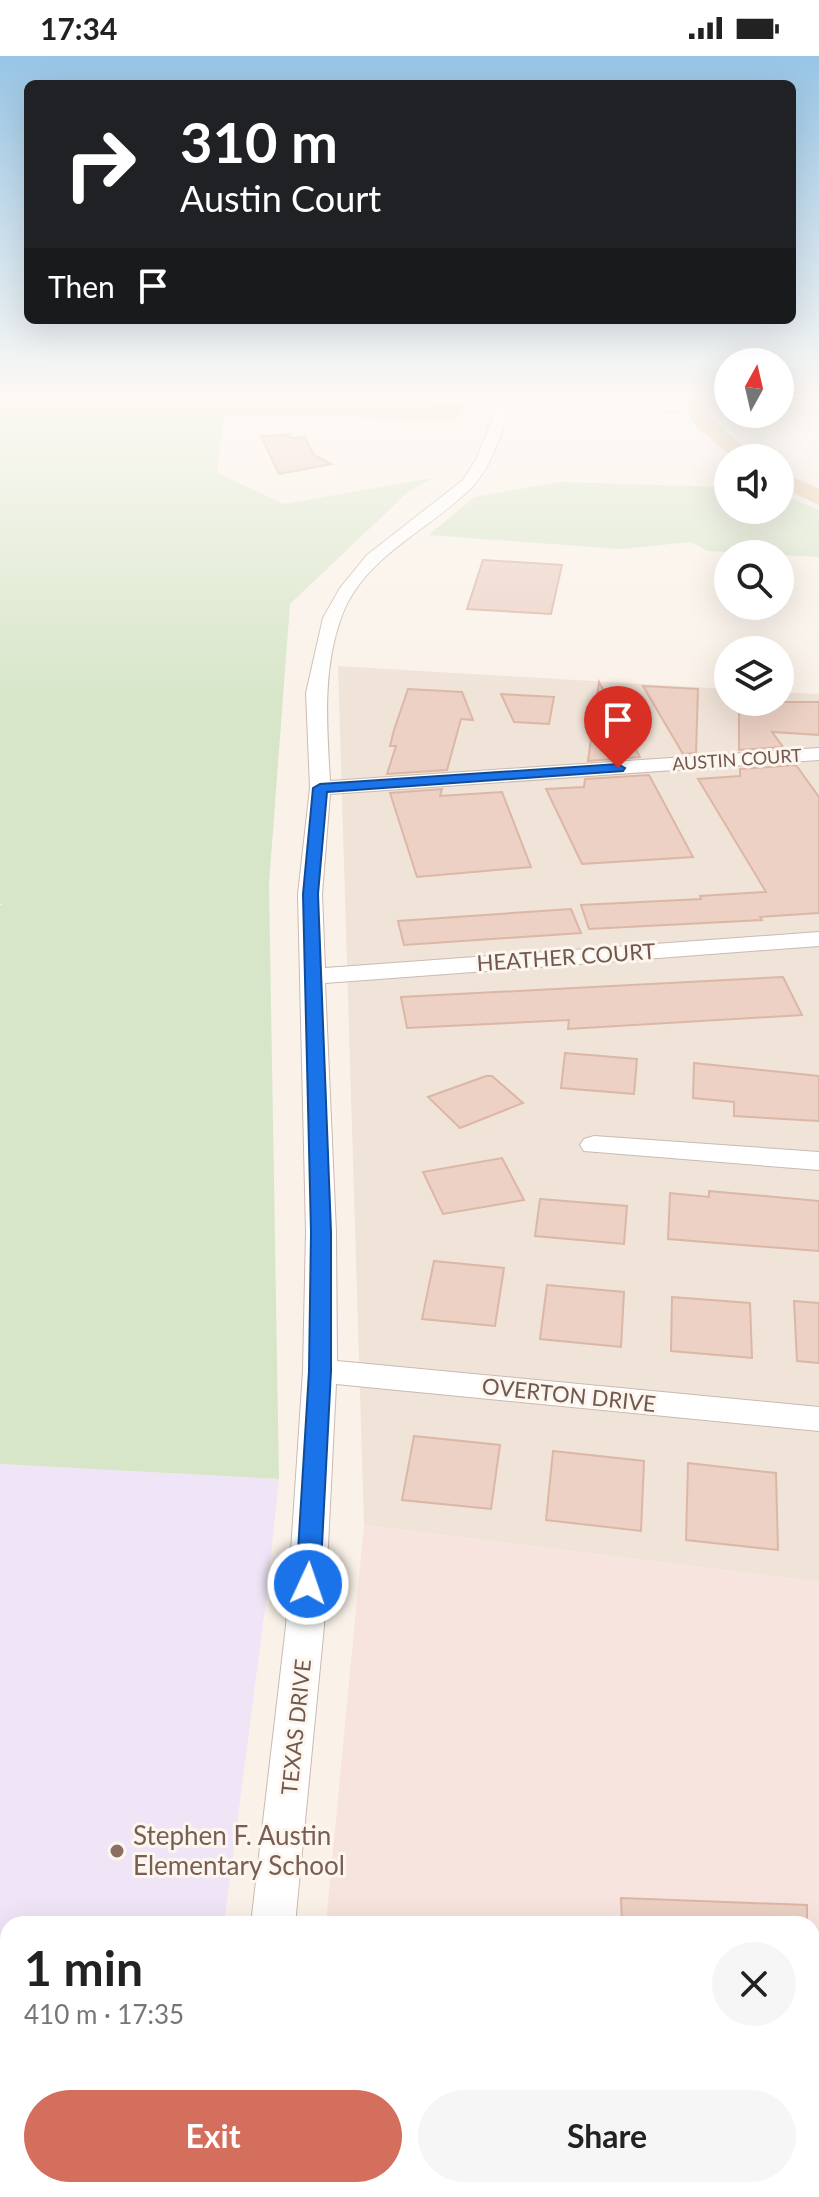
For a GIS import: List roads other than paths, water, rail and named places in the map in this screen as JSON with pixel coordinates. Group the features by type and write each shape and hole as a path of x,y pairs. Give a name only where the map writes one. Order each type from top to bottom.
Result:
{"street":[{"name":"TEXAS DRIVE","path":"274,1916 303,1656 320,1371 321,1232 310,894 320,788 316,693 332,618 348,588 373,558 448,499"},
{"name":"AUSTIN COURT","path":"320,788 819,754"},
{"name":"HEATHER COURT","path":"313,976 819,939"},
{"path":"594,1145 819,1161"},
{"name":"OVERTON DRIVE","path":"320,1371 819,1419"}],"place":[{"name":"Stephen F. Austin Elementary School","path":"117,1851"}]}
